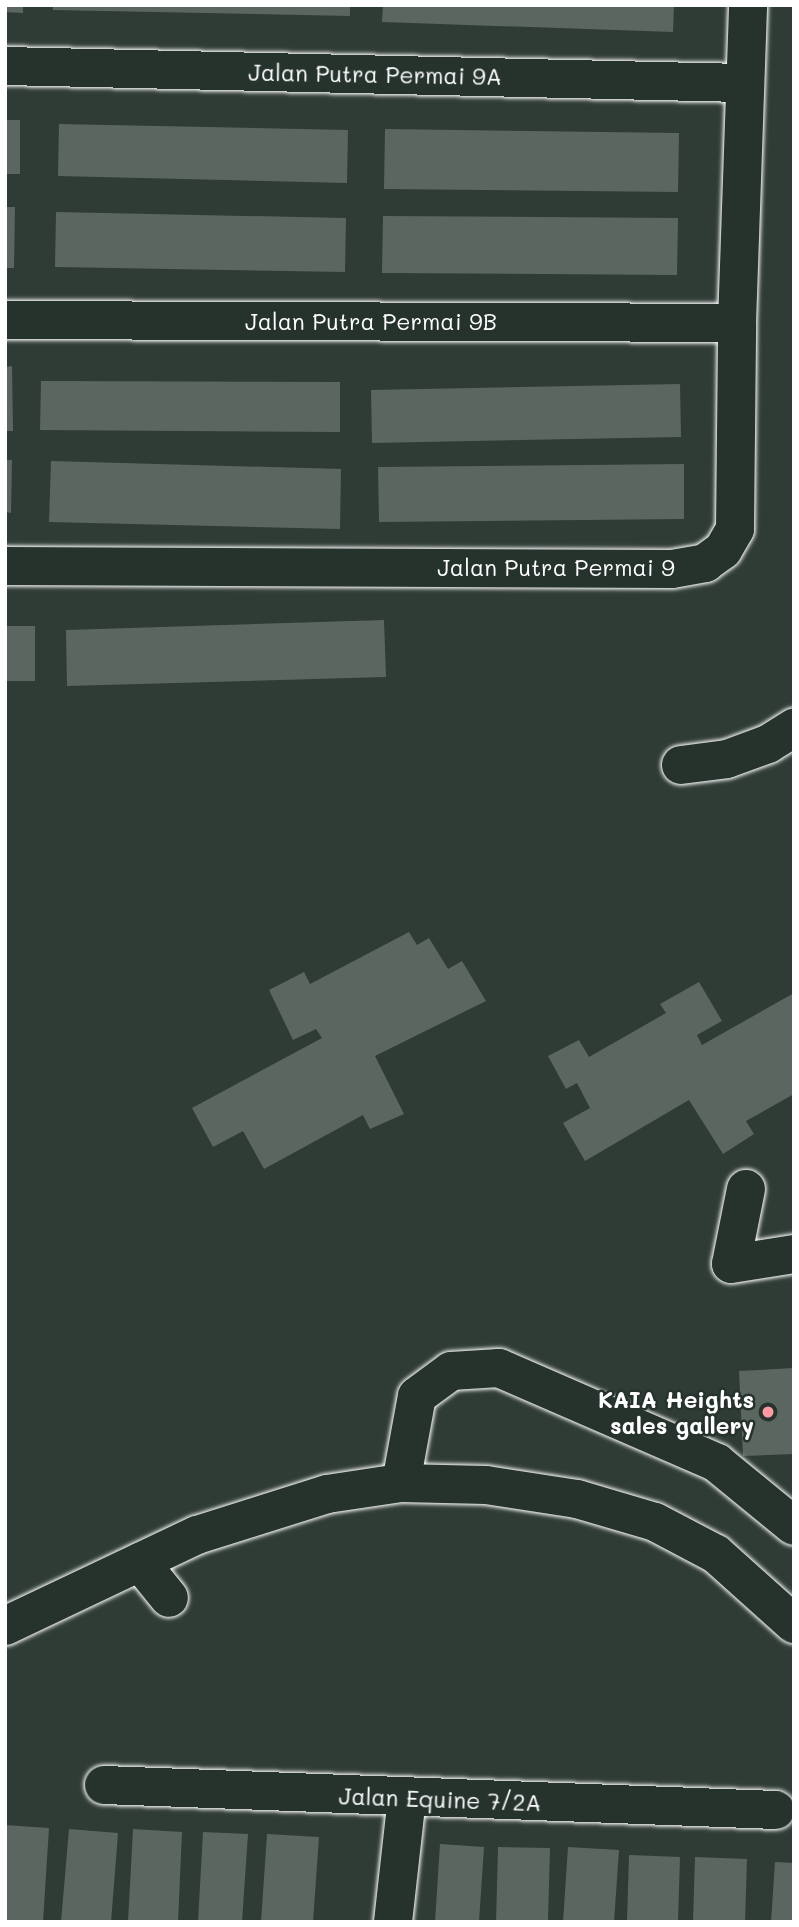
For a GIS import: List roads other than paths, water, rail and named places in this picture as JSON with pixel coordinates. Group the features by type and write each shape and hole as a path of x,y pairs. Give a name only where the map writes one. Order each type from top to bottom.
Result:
{"street":[{"name":"Jalan Putra Permai 9","path":"5,566 671,569 705,563 723,550 735,529 737,323 748,5"},
{"name":"Jalan Putra Permai 9A","path":"5,66 744,83"},
{"name":"Jalan Putra Permai 9B","path":"5,320 737,323"},
{"path":"681,765 727,759 794,729"},
{"path":"746,1189 731,1264 794,1254"},
{"path":"401,1483 417,1396 451,1371 499,1368 716,1463 794,1526"},
{"path":"5,1626 197,1535 327,1494 401,1483 512,1489 577,1499 655,1522 716,1555 794,1624"},
{"path":"140,1562 169,1598"},
{"name":"Jalan Equine 7/2A","path":"104,1785 776,1810"},
{"path":"393,1922 407,1798"}],"place":[{"name":"KAIA Heights sales gallery","path":"768,1412"}]}
